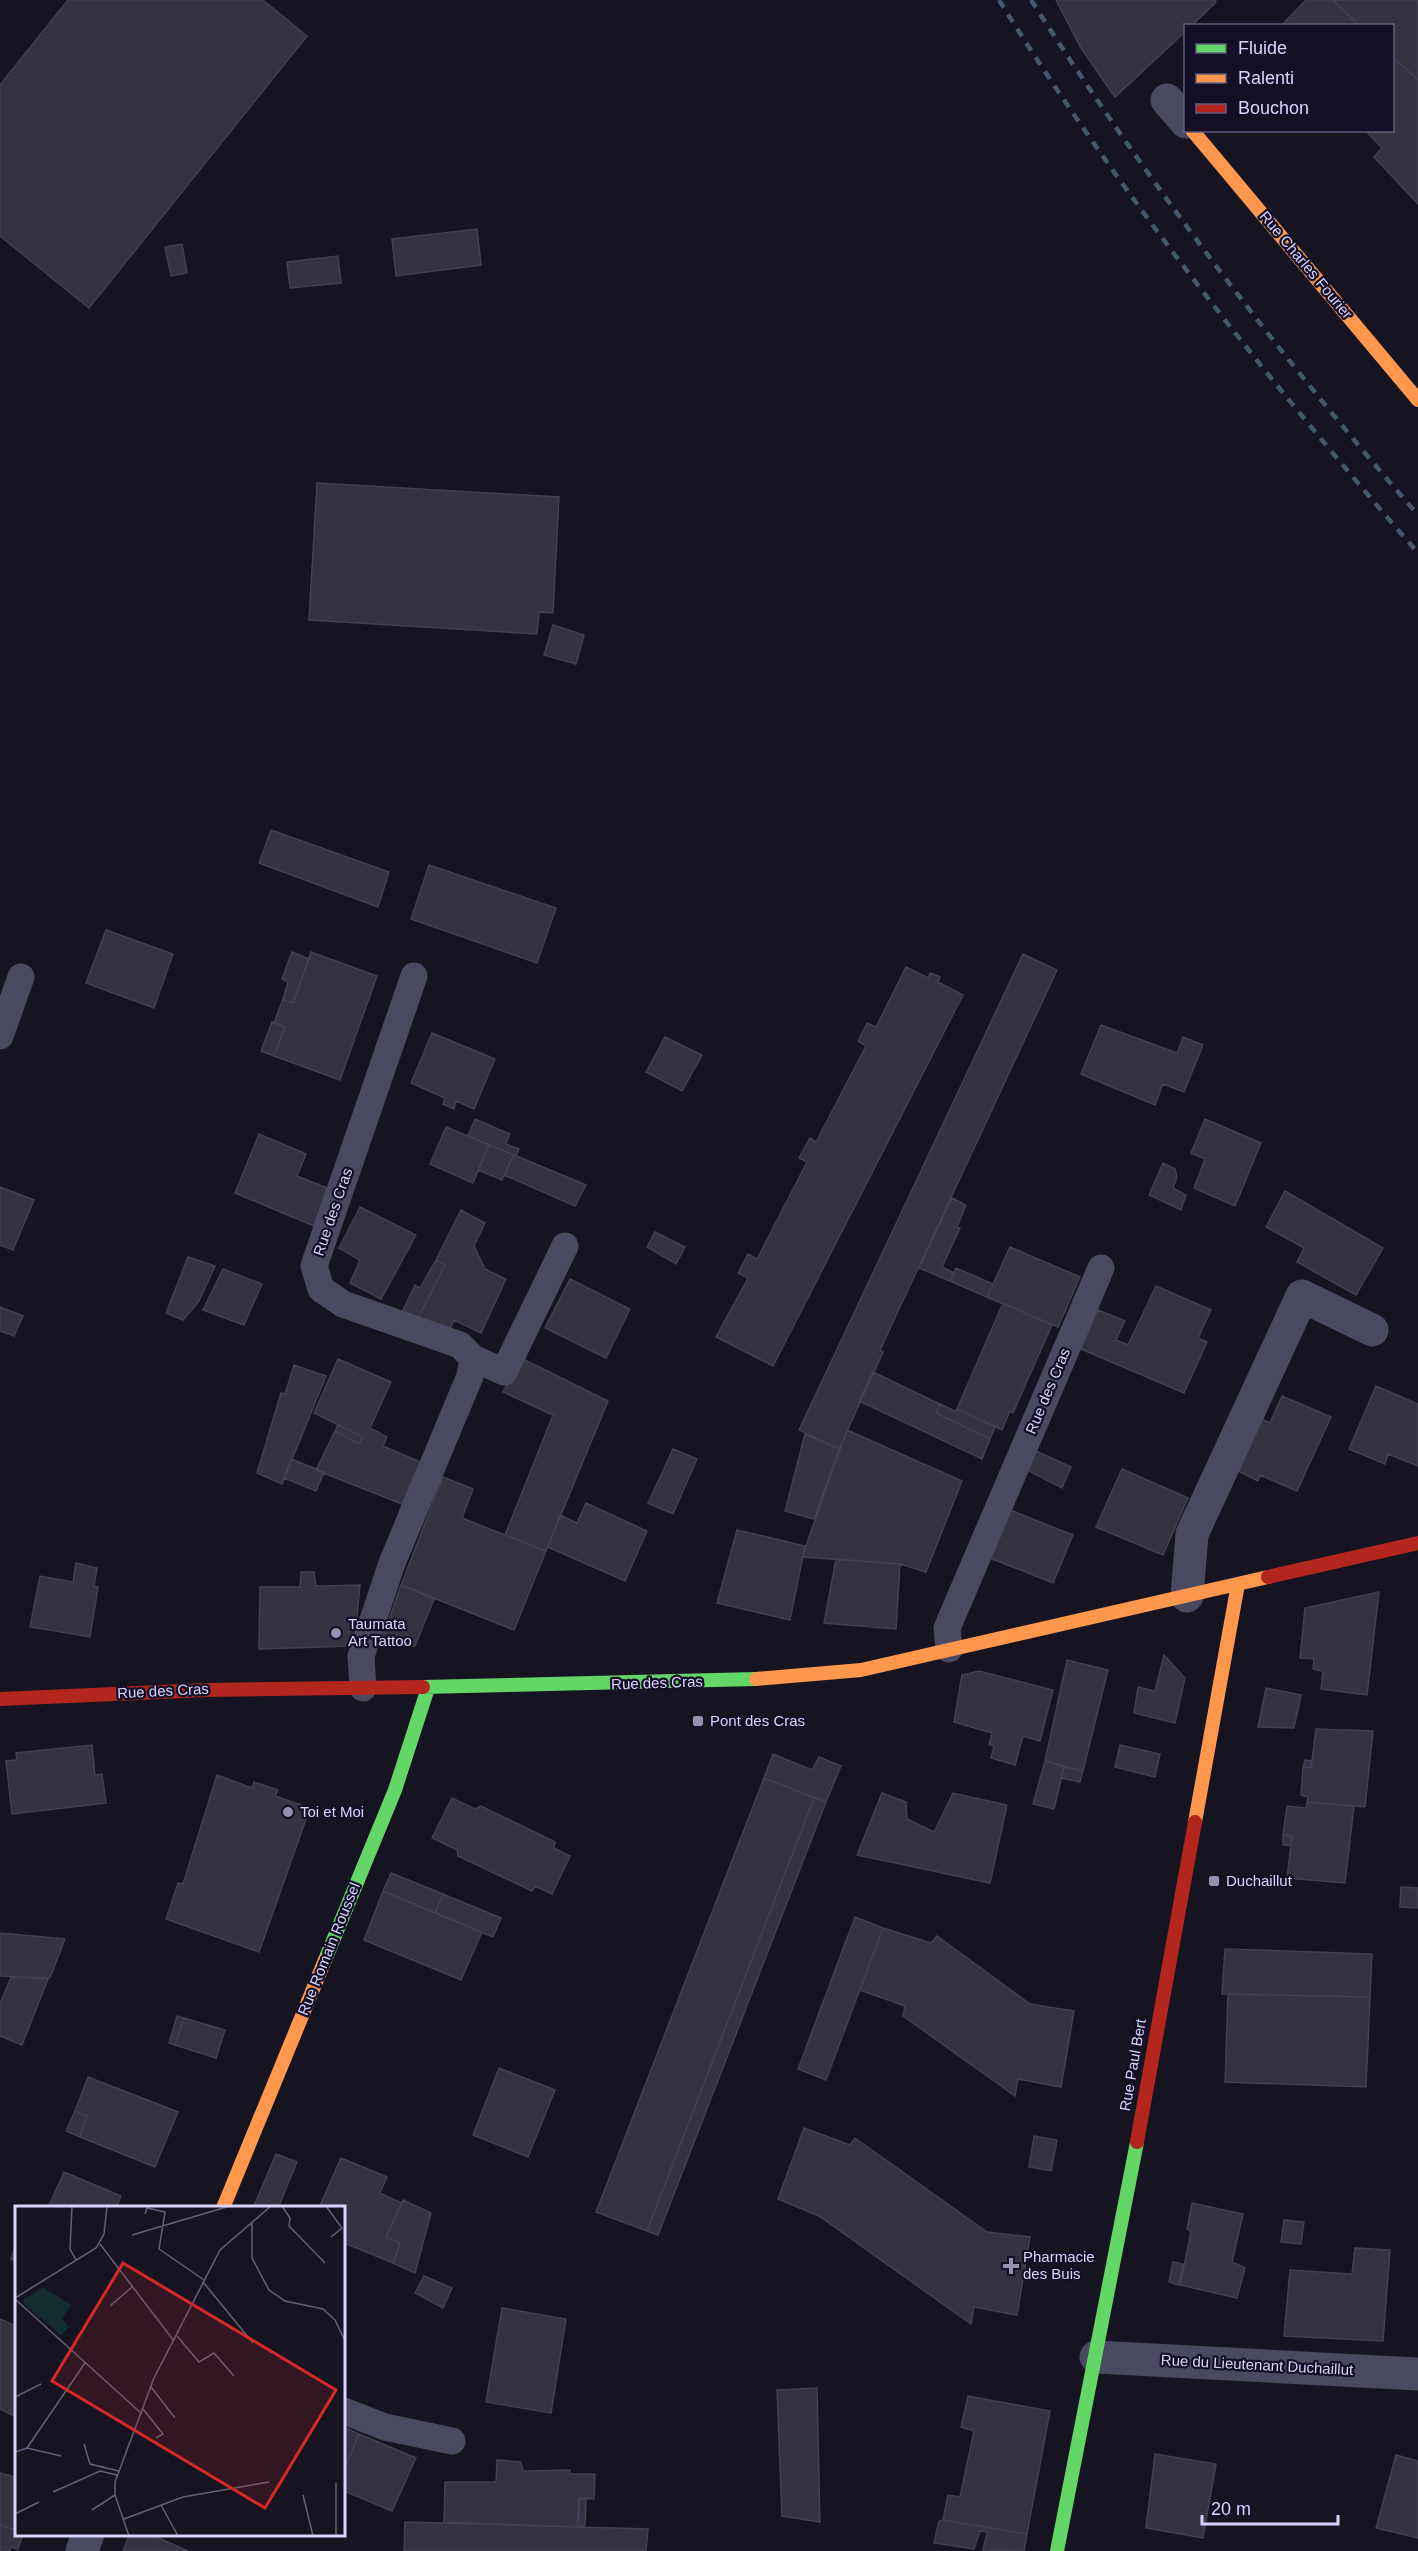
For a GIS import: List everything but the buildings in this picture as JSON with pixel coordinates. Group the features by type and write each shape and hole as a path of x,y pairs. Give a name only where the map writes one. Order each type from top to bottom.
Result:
{"street":[{"name":"Rue Charles Fourier","path":"1194,132 1418,400"},
{"path":"1187,1596 1192,1533 1302,1296 1371,1330"},
{"name":"Rue des Cras","path":"0,1700 224,1689 428,1688 790,1679 861,1670 1418,1543"},
{"name":"Rue Paul Bert","path":"1057,2551 1096,2357 1238,1584"},
{"name":"Rue Romain Roussel","path":"224,2206 395,1790 428,1688"},
{"name":"Rue du Lieutenant Duchaillut","path":"1096,2357 1418,2374"},
{"path":"82,2551 88,2536"}],"lane":[{"name":"Rue des Cras","path":"414,976 314,1266 321,1288 343,1304 460,1346 473,1358 504,1372 565,1246"},
{"path":"0,1036 21,977"},
{"name":"Rue des Cras","path":"949,1649 947,1628 1101,1268"},
{"path":"363,1688 361,1656 392,1563 470,1376 473,1358"},
{"path":"345,2411 384,2427 452,2441"}],"railway":[{"path":"999,0 1095,145 1198,285 1306,421 1418,553"},
{"path":"1031,0 1121,134 1215,265 1314,392 1418,515"}],"traffic: fast":[{"path":"423,1687 756,1679"},
{"path":"325,1960 395,1790 428,1688"},
{"path":"1057,2551 1137,2142"}],"traffic: slow":[{"path":"1194,132 1418,400"},
{"path":"756,1679 861,1670 1268,1577"},
{"path":"1195,1822 1238,1584"},
{"path":"224,2206 325,1960"}],"traffic: jam":[{"path":"1268,1577 1418,1543"},
{"path":"0,1699 206,1690 423,1687"},
{"path":"1137,2142 1195,1822"}],"place":[{"name":"Taumata Art Tattoo","path":"336,1633"},
{"name":"Pont des Cras","path":"698,1721"},
{"name":"Toi et Moi","path":"288,1812"},
{"name":"Duchaillut","path":"1214,1881"},
{"name":"Pharmacie des Buis","path":"1011,2266"}]}
